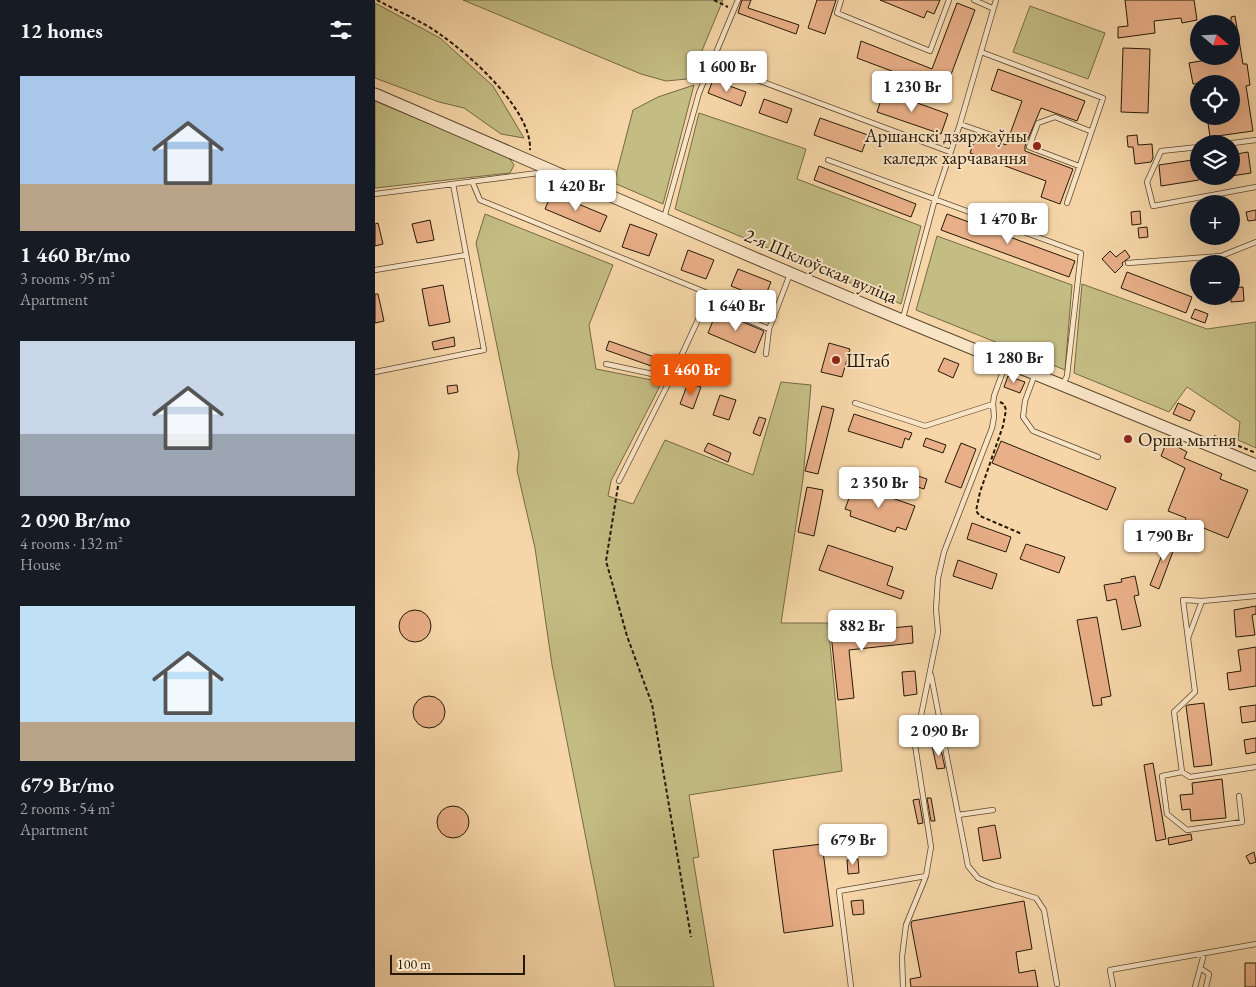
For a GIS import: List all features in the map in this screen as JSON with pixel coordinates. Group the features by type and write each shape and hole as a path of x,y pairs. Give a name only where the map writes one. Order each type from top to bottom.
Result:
{"street":[{"name":"2-я Шклоўская вуліца","path":"375,94 903,320 1063,384 1256,465"}],"lane":[{"path":"664,218 699,93 738,0"},
{"path":"841,0 837,13 930,51 949,0"},
{"path":"974,0 992,8"},
{"path":"903,320 935,199 960,124 992,8 996,0"},
{"path":"981,52 1103,98 1090,131 1067,203"},
{"path":"712,62 950,152"},
{"path":"1079,166 1029,147 1038,124 1055,118 1090,131"},
{"path":"960,124 1000,138"},
{"path":"1240,142 1256,140"},
{"path":"1190,148 1161,152 1147,182 1153,206 1256,187"},
{"path":"828,160 1081,253 1067,376 1063,384"},
{"path":"375,194 553,171"},
{"path":"473,181 480,200 710,294 671,378 619,481"},
{"path":"375,372 484,350 453,184"},
{"path":"1128,263 1221,256 1256,242"},
{"path":"375,270 466,255"},
{"path":"766,354 769,329 790,272"},
{"path":"715,306 769,329"},
{"path":"903,987 902,957 906,925 926,876 931,847 915,745 938,632 936,609 938,578 944,552 992,428 994,417 993,404 1007,361"},
{"path":"606,364 671,378"},
{"path":"1036,373 1025,401 1023,417 1033,431 1098,457"},
{"path":"855,403 925,426 993,404"},
{"path":"1182,772 1174,712 1195,692 1183,600 1202,601 1256,596"},
{"path":"1188,638 1202,601"},
{"path":"931,673 968,866 977,878 1036,898 1044,910 1057,984"},
{"path":"1239,796 1242,822 1187,830 1167,814 1162,776 1182,772 1190,777 1256,767"},
{"path":"958,815 993,810"},
{"path":"851,987 839,891 926,876"},
{"path":"1113,986 1110,970 1256,944"},
{"path":"1195,987 1204,954"},
{"path":"1200,968 1209,974 1205,987"}],"path":[{"path":"377,0 440,34 499,86 514,106 526,130 531,148 526,160"},
{"path":"715,0 734,9"},
{"path":"993,404 997,402 1004,404 1006,410 1003,426 980,492 976,511 980,516 1022,534"},
{"path":"619,481 606,562 627,636 652,704 691,937"}],"shaded area":[{"path":"463,0 723,0 701,53 687,79 666,81 641,74"},
{"path":"375,3 440,38 493,86 524,138 501,134 464,108 439,102 375,78"},
{"path":"1030,6 1105,33 1088,79 1013,52"},
{"path":"694,85 663,204 614,183 633,110 658,97"},
{"path":"375,101 502,154 510,159 514,165 510,173 375,188"},
{"path":"699,113 806,149 797,179 921,226 901,304 675,209"},
{"path":"485,214 613,265 589,325 596,369 662,382 611,481 608,496 633,504 665,440 753,475 781,382 811,385 803,479 781,623 828,623 842,771 689,795 699,857 693,858 714,987 615,987 552,665 535,548 517,470 519,454 476,243"},
{"path":"937,236 1072,285 1065,370 916,310"},
{"path":"1082,284 1207,329 1256,322 1256,448 1238,440 1240,422 1187,387 1169,412 1074,373"}],"building":[{"path":"742,0 751,0 748,8 799,25 796,34 738,13"},
{"path":"817,0 836,0 825,34 808,28"},
{"path":"880,0 940,0 934,14 927,11 924,18"},
{"path":"1125,0 1194,0 1196,15 1190,15 1190,21 1182,23 1181,18 1154,21 1155,33 1118,38 1118,27 1128,26"},
{"path":"957,3 975,10 945,91 857,58 861,41 932,69"},
{"path":"1240,46 1243,64 1247,64 1250,85 1246,86 1253,131 1210,135 1208,125 1240,125 1240,75 1191,75 1189,63 1190,65 1240,65"},
{"path":"1123,48 1150,49 1148,113 1121,112"},
{"path":"998,69 1085,101 1077,121 1041,108 1025,146 1025,151 1073,169 1060,204 1041,197 1046,181 970,153 977,134 1006,145 1022,101 991,90"},
{"path":"713,80 746,92 741,106 708,93"},
{"path":"884,91 948,114 941,134 877,112"},
{"path":"764,99 792,109 787,123 759,113"},
{"path":"820,118 868,135 862,152 814,135"},
{"path":"1137,135 1138,145 1152,144 1153,158 1151,162 1135,164 1133,147 1128,147 1127,136"},
{"path":"1248,152 1251,173 1240,175 1240,153"},
{"path":"1190,160 1190,181 1161,186 1159,165"},
{"path":"819,166 916,204 911,217 814,180"},
{"path":"552,193 607,216 600,232 545,209"},
{"path":"1256,210 1256,220 1248,221 1246,212"},
{"path":"1140,211 1141,224 1132,225 1131,212"},
{"path":"947,214 1075,261 1069,277 941,230"},
{"path":"430,220 434,240 417,243 412,224"},
{"path":"378,223 383,244 375,246 375,224"},
{"path":"630,224 657,234 649,256 622,247"},
{"path":"1147,227 1148,237 1139,238 1138,228"},
{"path":"688,250 714,260 706,279 681,270"},
{"path":"1125,250 1130,257 1122,263 1123,265 1115,273 1102,259 1110,251 1116,257"},
{"path":"738,269 771,282 764,299 731,286"},
{"path":"1127,272 1190,296 1190,302 1186,313 1121,288"},
{"path":"443,285 450,322 429,326 422,289"},
{"path":"1240,287 1243,287 1244,301 1240,301"},
{"path":"375,294 378,294 384,321 375,323"},
{"path":"1195,309 1208,314 1205,323 1191,318"},
{"path":"717,311 764,331 755,353 708,333"},
{"path":"454,337 455,346 434,350 432,342"},
{"path":"609,341 660,359 657,368 606,350"},
{"name":"Штаб","path":"829,343 850,349 842,377 821,372"},
{"path":"944,358 959,364 953,378 938,371"},
{"path":"1008,376 1025,382 1020,393 1004,387"},
{"path":"688,383 701,387 693,409 680,404"},
{"path":"457,385 458,392 448,394 447,386"},
{"path":"720,395 736,400 729,420 713,415"},
{"path":"1178,403 1195,411 1190,421 1173,414"},
{"path":"822,406 834,409 818,474 805,471"},
{"path":"854,414 912,433 909,440 905,438 902,448 848,431"},
{"path":"759,417 766,419 760,436 753,433"},
{"path":"926,438 946,445 943,453 923,446"},
{"path":"1001,441 1116,488 1107,510 992,463"},
{"path":"1167,441 1187,452 1184,458 1222,474 1220,479 1248,490 1228,538 1201,527 1200,529 1184,523 1186,518 1168,511 1185,468 1161,456"},
{"path":"708,443 731,453 728,462 704,451"},
{"path":"961,443 976,449 961,488 945,482"},
{"path":"918,476 927,479 924,489 915,486"},
{"path":"854,485 915,506 906,530 897,527 895,532 850,516 851,511 845,509"},
{"path":"807,487 823,490 814,536 798,532"},
{"path":"972,523 1011,537 1006,552 967,539"},
{"path":"1170,535 1178,538 1159,589 1150,585"},
{"path":"1026,544 1065,557 1059,573 1020,559"},
{"path":"828,545 893,567 887,585 904,591 901,599 819,570"},
{"path":"958,560 997,574 992,589 953,576"},
{"path":"1135,576 1139,595 1134,596 1141,626 1122,630 1116,599 1107,601 1104,585 1122,582 1121,579"},
{"path":"1256,606 1256,614 1252,615 1255,635 1236,637 1234,610"},
{"path":"415,610 426,615 431,626 426,637 415,642 404,637 399,626 404,615"},
{"path":"1097,617 1111,696 1101,698 1102,705 1093,706 1077,620"},
{"path":"912,626 913,643 849,650 854,698 838,700 831,634"},
{"path":"1256,647 1256,686 1229,690 1227,673 1241,671 1238,650"},
{"path":"915,671 917,694 904,696 902,672"},
{"path":"429,696 440,701 445,712 440,723 429,728 418,723 413,712 418,701"},
{"path":"1204,703 1212,765 1194,767 1186,706"},
{"path":"1256,705 1256,721 1242,723 1240,707"},
{"path":"1256,738 1256,752 1246,754 1244,740"},
{"path":"940,745 945,768 937,769 932,746"},
{"path":"1153,763 1166,839 1156,841 1144,765"},
{"path":"1222,779 1226,818 1191,821 1190,809 1182,810 1180,795 1193,794 1192,783"},
{"path":"927,798 931,798 935,821 931,821"},
{"path":"919,799 923,823 918,824 913,800"},
{"path":"453,806 464,811 469,822 464,833 453,838 442,833 437,822 442,811"},
{"path":"995,825 1001,858 983,861 978,828"},
{"path":"1191,834 1192,840 1169,845 1168,838"},
{"path":"822,844 833,926 784,933 773,850"},
{"path":"1254,852 1256,862 1250,864 1246,856"},
{"path":"858,859 859,873 848,874 847,860"},
{"path":"863,900 864,914 853,915 851,901"},
{"path":"1024,901 1032,949 1016,952 1019,973 1035,970 1038,987 911,987 910,979 921,977 912,921"},
{"path":"1245,963 1256,963 1256,987 1245,987"}],"place":[{"name":"Аршанскі дзяржаўны каледж харчавання","path":"1037,146"},
{"name":"Штаб","path":"836,360"},
{"name":"Орша мытня","path":"1128,439"}]}
